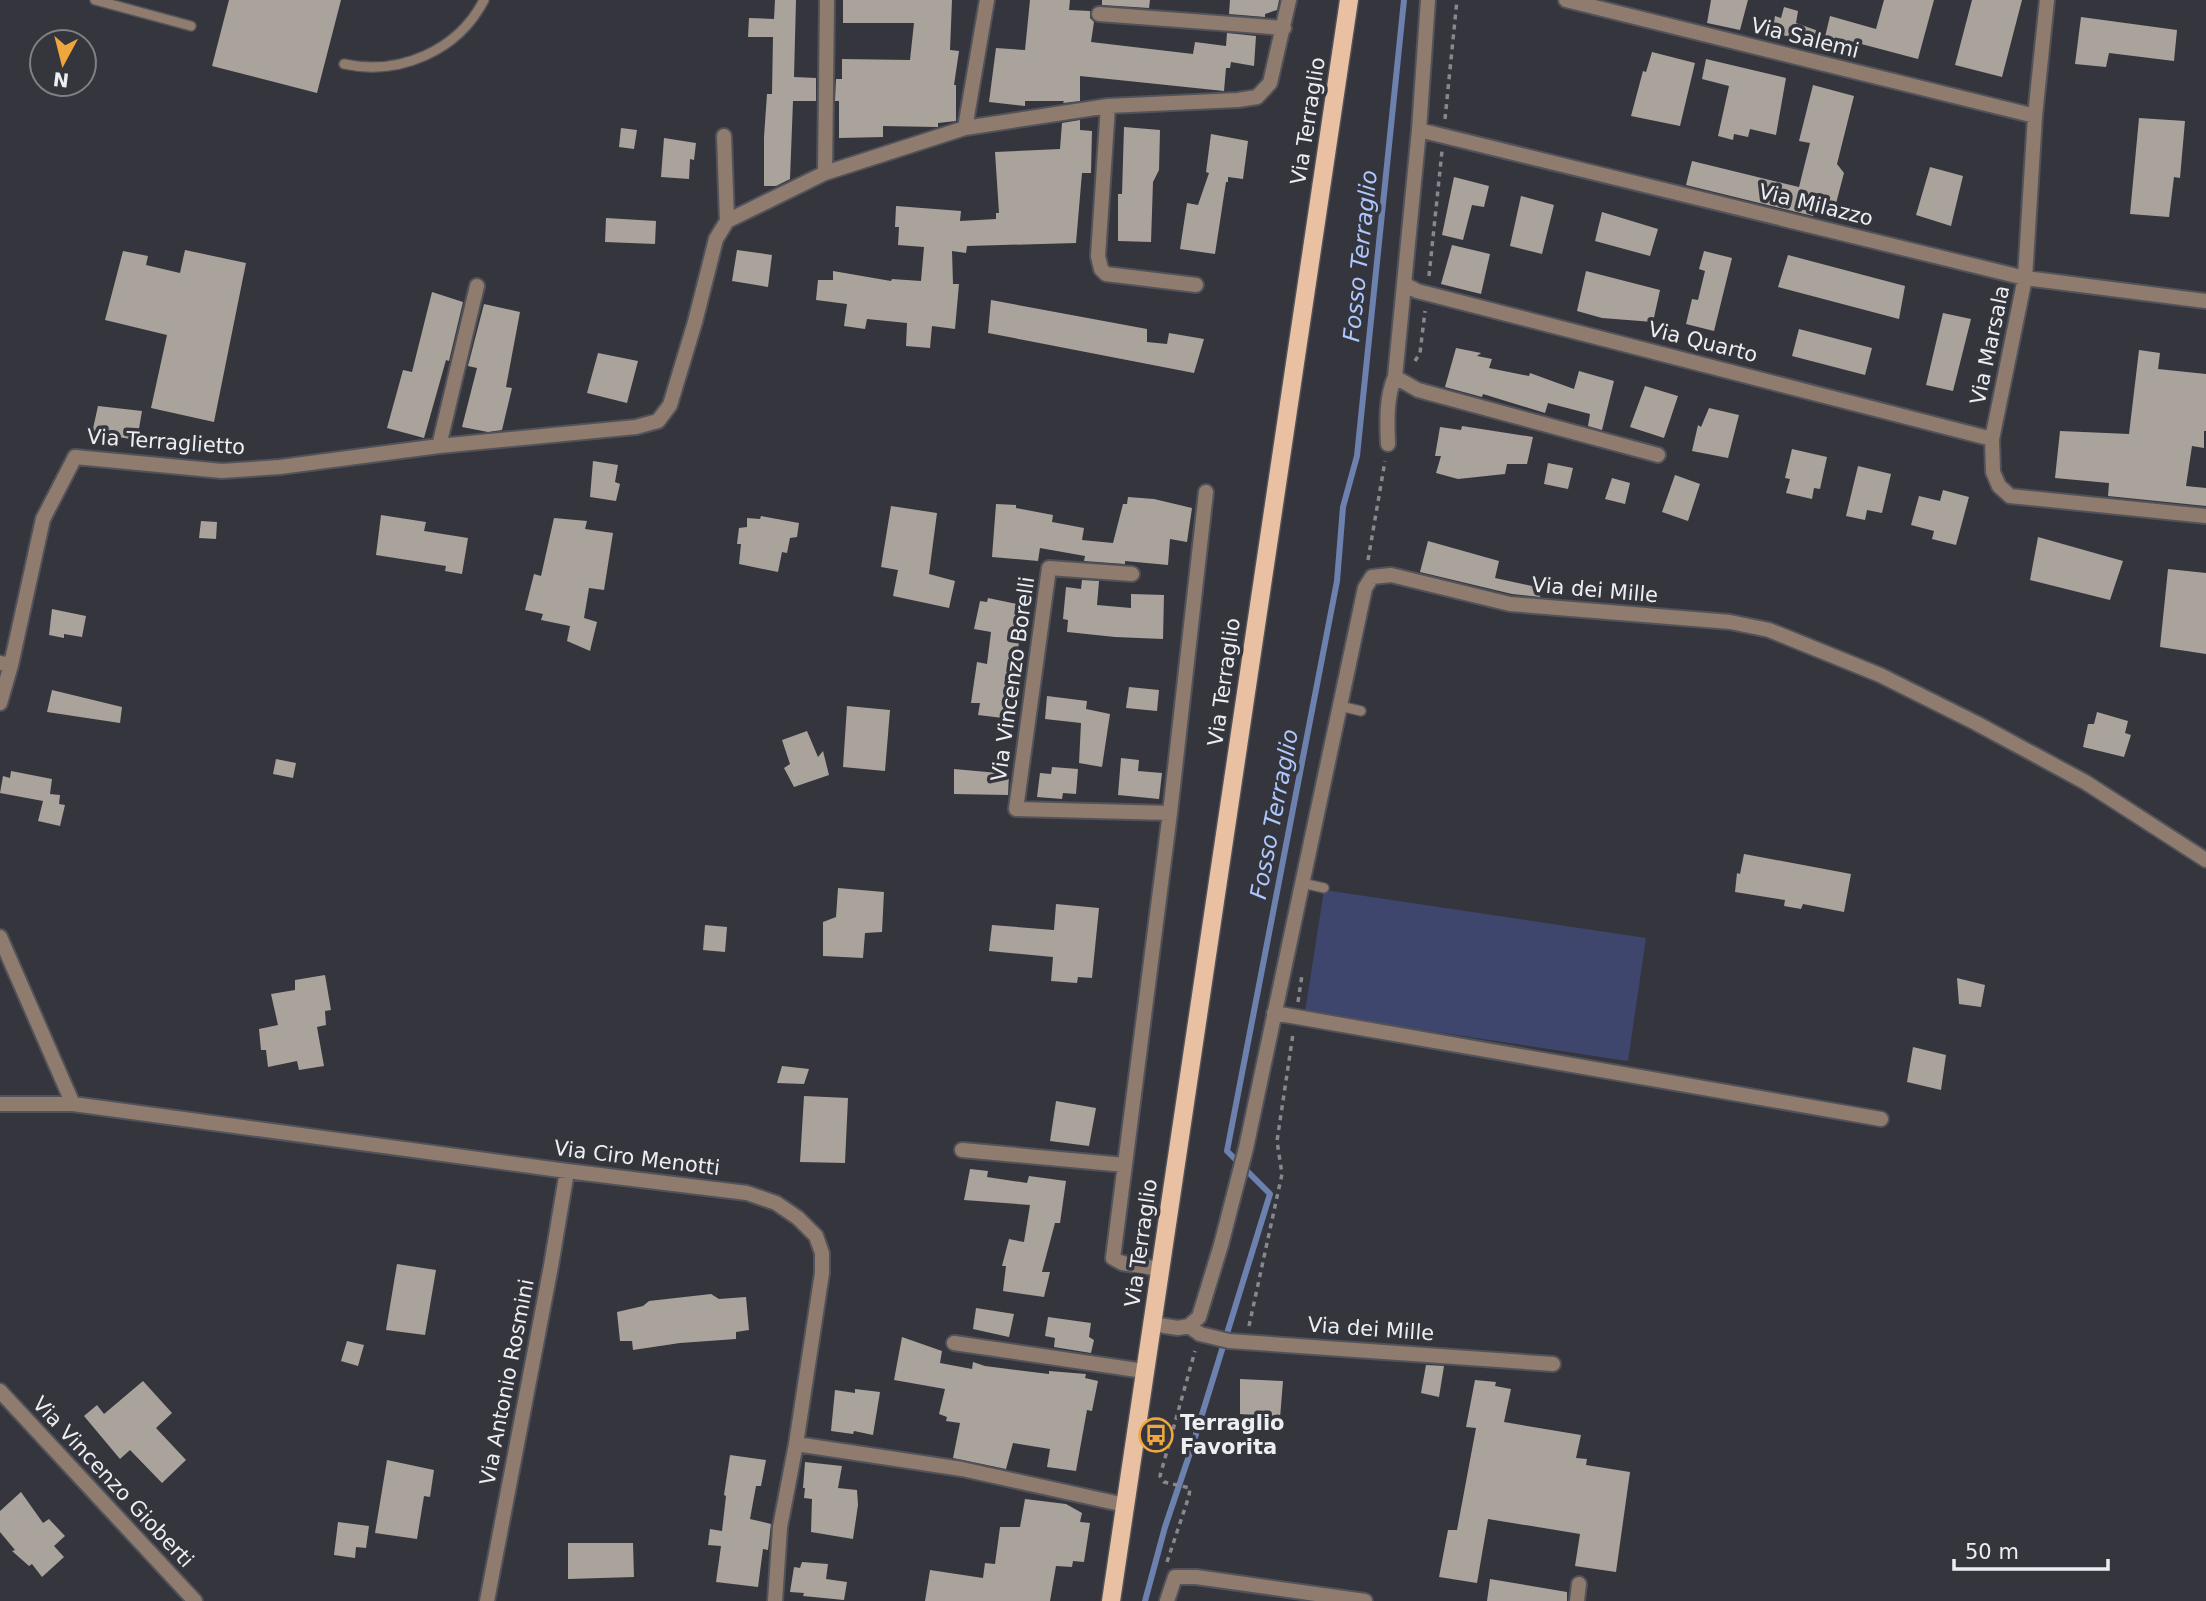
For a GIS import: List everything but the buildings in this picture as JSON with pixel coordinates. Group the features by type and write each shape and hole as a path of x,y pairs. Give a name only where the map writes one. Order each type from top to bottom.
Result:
{"main road":[{"name":"Via Terraglio","path":"1111,1601 1349,0"}],"street":[{"path":"825,173 827,0"},
{"path":"965,128 987,0"},
{"path":"727,221 825,173 965,128 1108,106 1257,97 1270,83 1289,0"},
{"path":"1388,444 1419,130 1428,0"},
{"name":"Via Salemi","path":"1566,0 2035,116"},
{"name":"Via Marsala","path":"2047,0 2035,116 2025,278 1992,439 1993,472 1999,486 2010,496 2206,516"},
{"path":"1099,13 1284,28"},
{"path":"1108,106 1098,256 1101,269 1106,274 1196,285"},
{"name":"Via Milazzo","path":"1419,130 2025,278 2206,301"},
{"name":"Via Terraglietto","path":"5,664 43,519 75,457 222,471 280,467 439,446 636,427 658,421 670,405 716,239 727,221 724,136"},
{"name":"Via Quarto","path":"1404,284 1427,293 1992,439"},
{"path":"439,446 477,286"},
{"path":"1395,377 1418,390 1658,455"},
{"path":"1160,1269 1122,1263 1113,1258 1170,813 1206,492"},
{"name":"Via Vincenzo Borelli","path":"1132,574 1049,568 1016,809 1170,813"},
{"name":"Via dei Mille","path":"1372,577 1391,575 1510,604 1730,622 1769,630 1880,675 1976,723 2085,782 2206,860"},
{"path":"1199,1332 1199,1317 1247,1148 1365,588 1372,577"},
{"path":"0,703 5,664"},
{"path":"0,937 73,1104"},
{"path":"1274,1013 1881,1119"},
{"name":"Via Ciro Menotti","path":"0,1104 73,1104 567,1171 747,1192 776,1203 798,1218 816,1236 822,1254 822,1273 796,1444 780,1527 775,1601"},
{"path":"962,1150 1125,1165"},
{"name":"Via Antonio Rosmini","path":"487,1601 567,1171"},
{"name":"Via dei Mille","path":"1152,1324 1229,1340 1553,1364"},
{"path":"954,1343 1144,1371"},
{"name":"Via Vincenzo Gioberti","path":"0,1391 195,1601"},
{"path":"796,1444 962,1469 1125,1505"},
{"path":"1167,1601 1175,1577 1364,1601"},
{"path":"1577,1601 1579,1584"}],"lane":[{"path":"95,0 191,26"},
{"path":"344,64 357,67 390,67 414,61 441,49 462,29 484,0"},
{"path":"1340,706 1361,711"},
{"path":"1302,883 1324,888"}],"path":[{"path":"1413,364 1420,352 1457,0"},
{"path":"1372,577 1367,564 1388,444"},
{"path":"1247,1341 1282,1174 1277,1141 1304,965"},
{"path":"1163,1574 1189,1496 1189,1488 1164,1482 1160,1476 1199,1332"}],"shaded area":[{"path":"1324,890 1646,938 1628,1061 1305,1012"}],"waterway":[{"name":"Fosso Terraglio","path":"1145,1601 1165,1527 1270,1194 1227,1151 1337,581 1343,507 1357,456 1404,0"}],"place":[{"name":"Terraglio Favorita","path":"1156,1435"}]}
